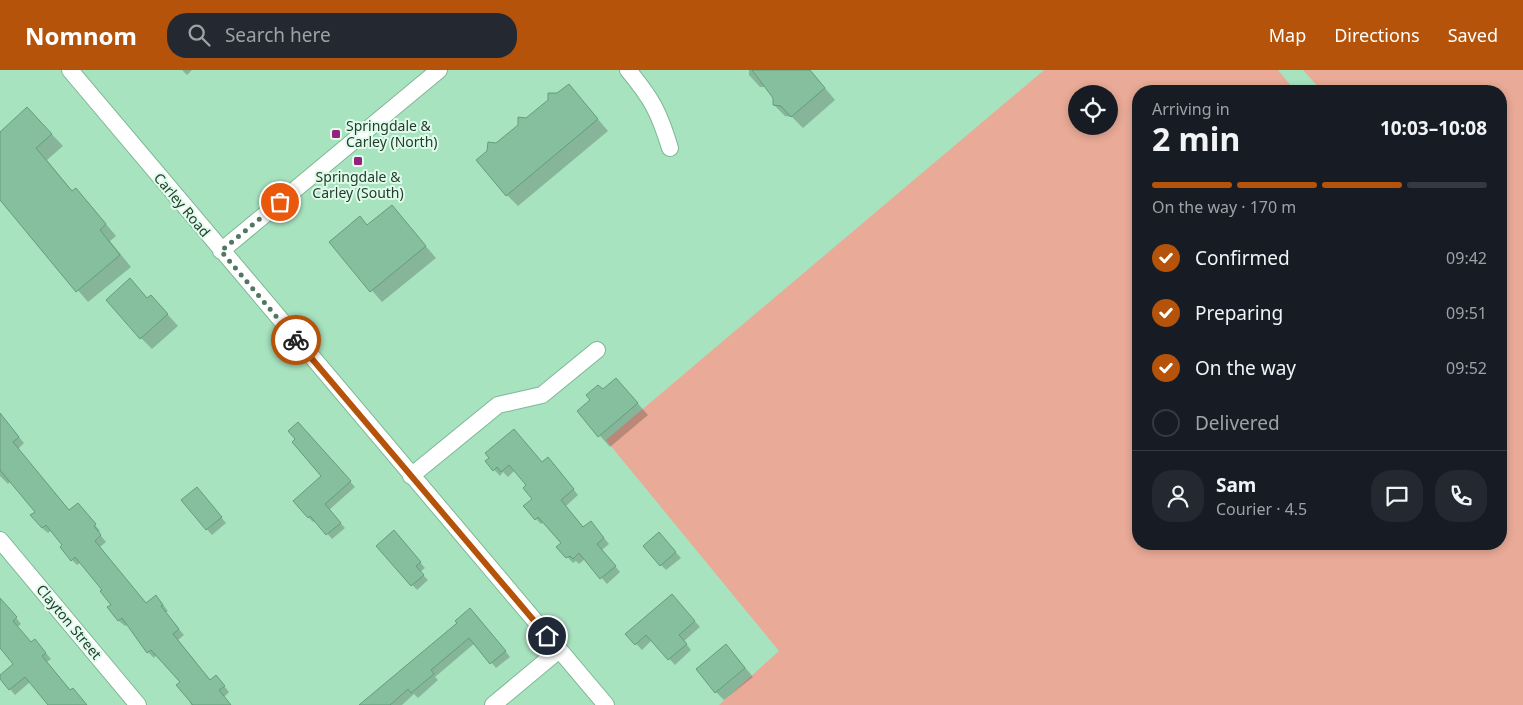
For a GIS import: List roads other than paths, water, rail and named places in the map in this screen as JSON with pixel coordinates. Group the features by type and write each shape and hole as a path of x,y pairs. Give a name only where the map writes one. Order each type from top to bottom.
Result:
{"street":[{"name":"Carley Road","path":"70,70 606,705"},
{"path":"221,251 439,70"},
{"path":"628,70 646,91 659,113 670,148"},
{"path":"411,476 498,405 542,395 597,350"},
{"name":"Clayton Street","path":"0,540 138,705"},
{"path":"493,705 559,650"}],"place":[{"name":"Springdale & Carley (North)","path":"336,134"},
{"name":"Springdale & Carley (South)","path":"358,161"}]}
